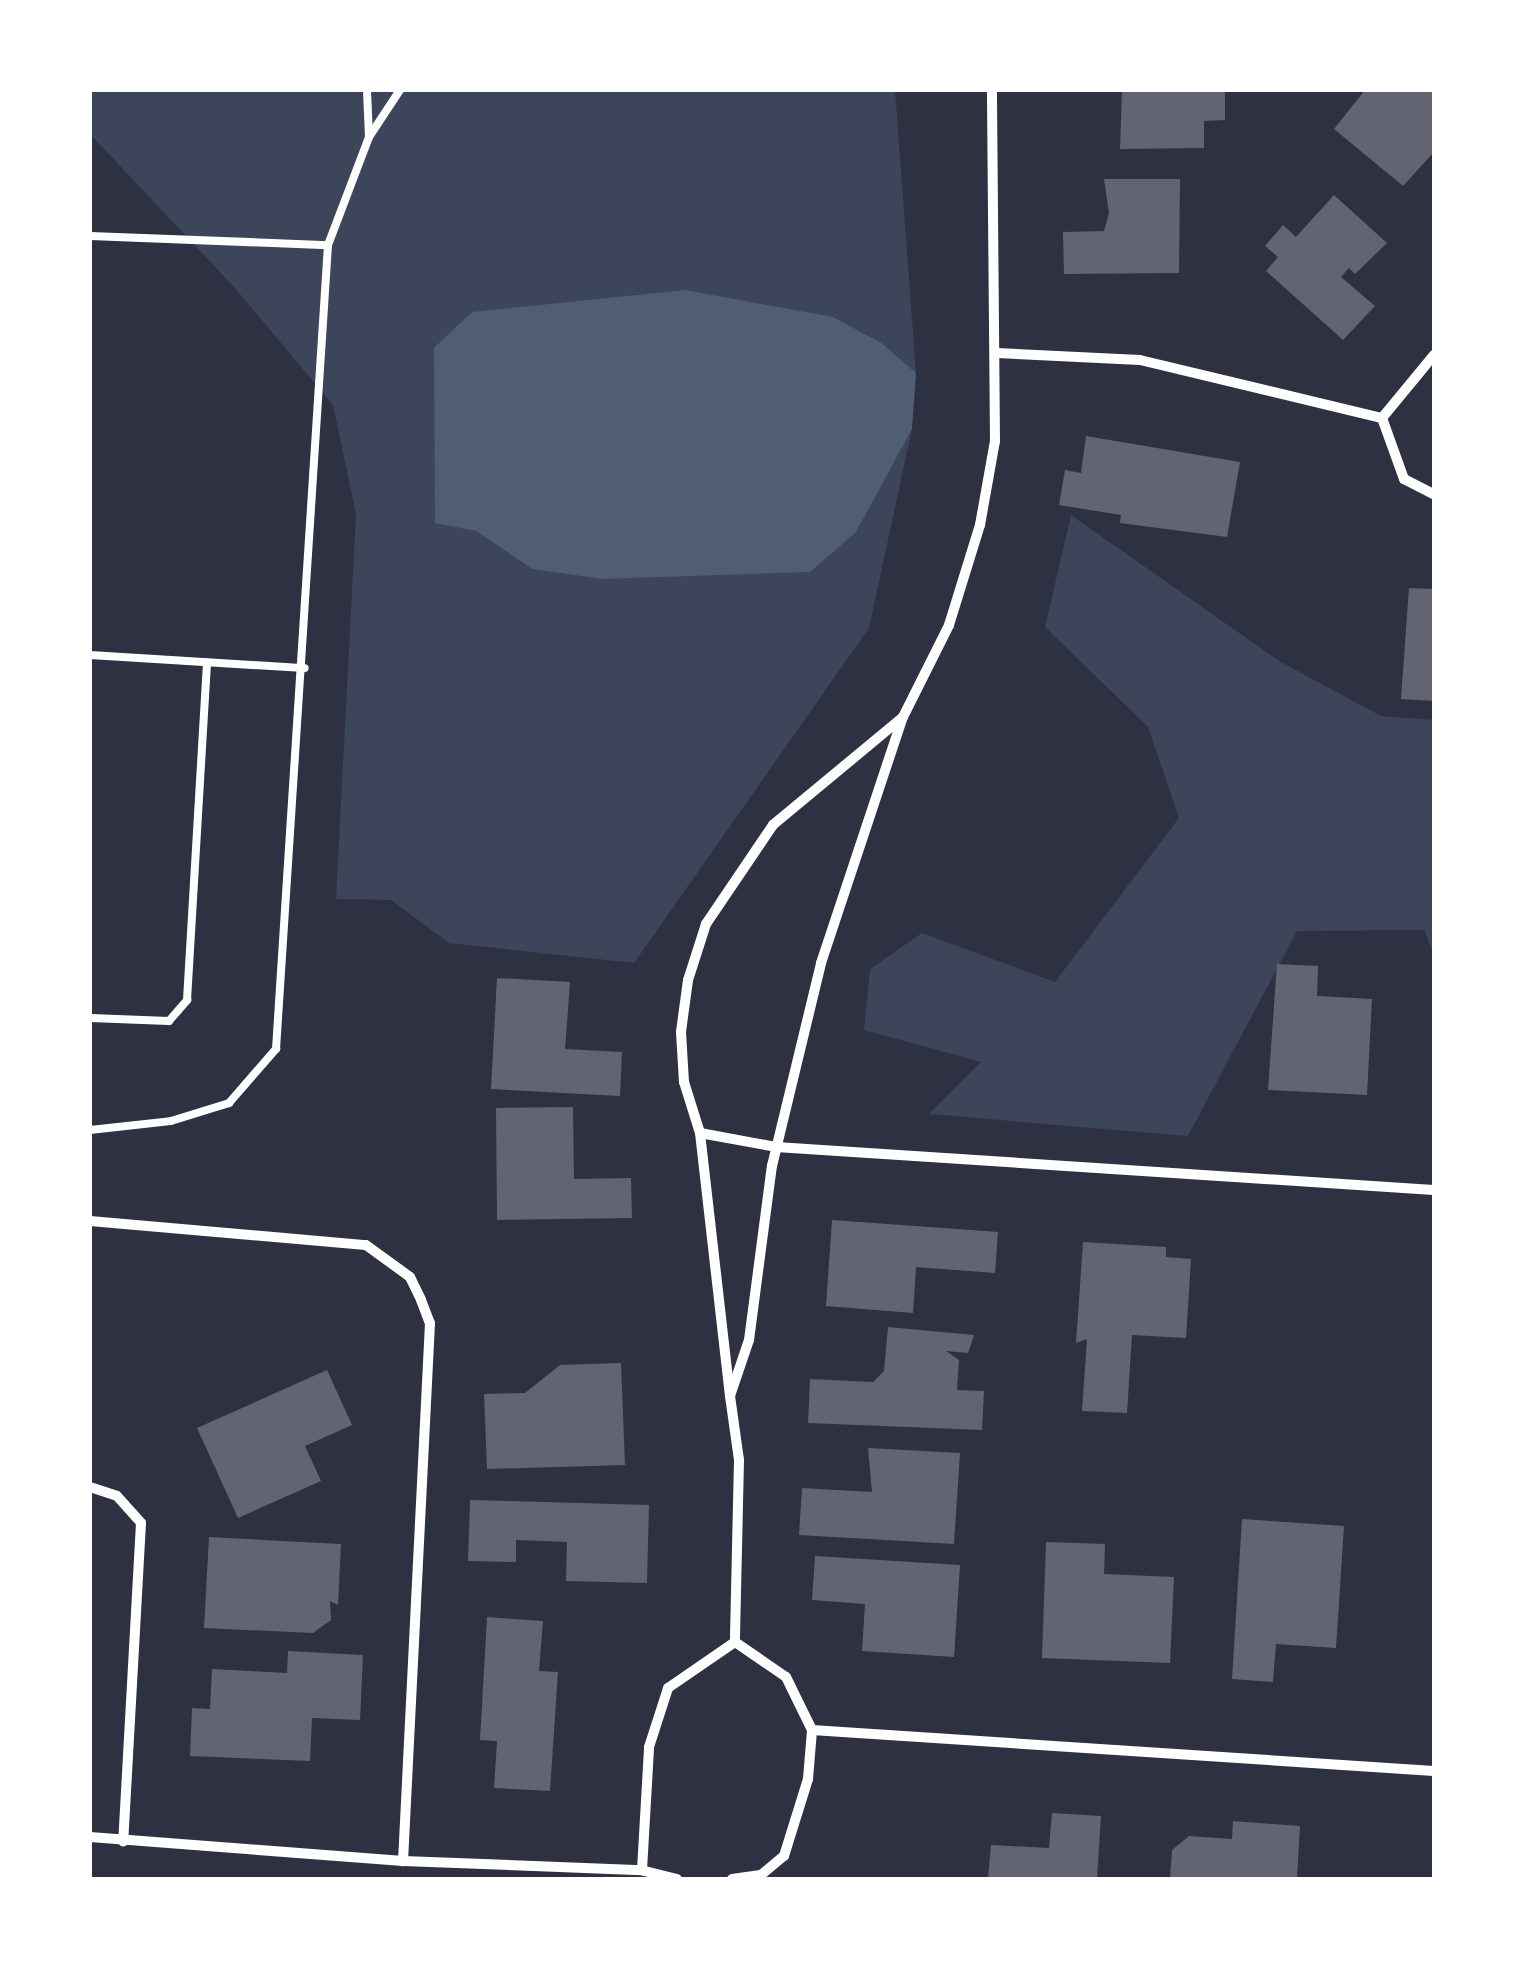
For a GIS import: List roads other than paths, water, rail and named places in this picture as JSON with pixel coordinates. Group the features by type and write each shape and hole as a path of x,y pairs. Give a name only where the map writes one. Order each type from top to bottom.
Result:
{"street":[{"path":"730,1396 749,1340 776,1147 821,964 903,716 949,626 980,525 994,441 992,90"},
{"path":"996,353 1140,360 1382,418"},
{"path":"1382,418 1434,355"},
{"path":"1382,418 1404,479 1434,494"},
{"path":"735,1642 739,1460 700,1133 684,1082 681,1032 706,924 772,825 903,716"},
{"path":"700,1133 776,1147 1434,1190"},
{"path":"90,1221 366,1245 410,1276 430,1323 403,1861"},
{"path":"90,1487 117,1496 141,1523 123,1841"},
{"path":"732,1879 761,1875 784,1856 808,1779 812,1730 786,1676 735,1642"},
{"path":"642,1870 649,1748 668,1688 735,1642"},
{"path":"812,1730 1434,1771"},
{"path":"90,1837 403,1861 642,1870 677,1879"}],"lane":[{"path":"368,90 368,137"},
{"path":"90,1130 171,1122 229,1103 276,1048 305,668 328,245 368,137 400,90"},
{"path":"90,236 328,245"},
{"path":"90,655 305,668"},
{"path":"90,1018 169,1021 187,1000 206,663"}]}
